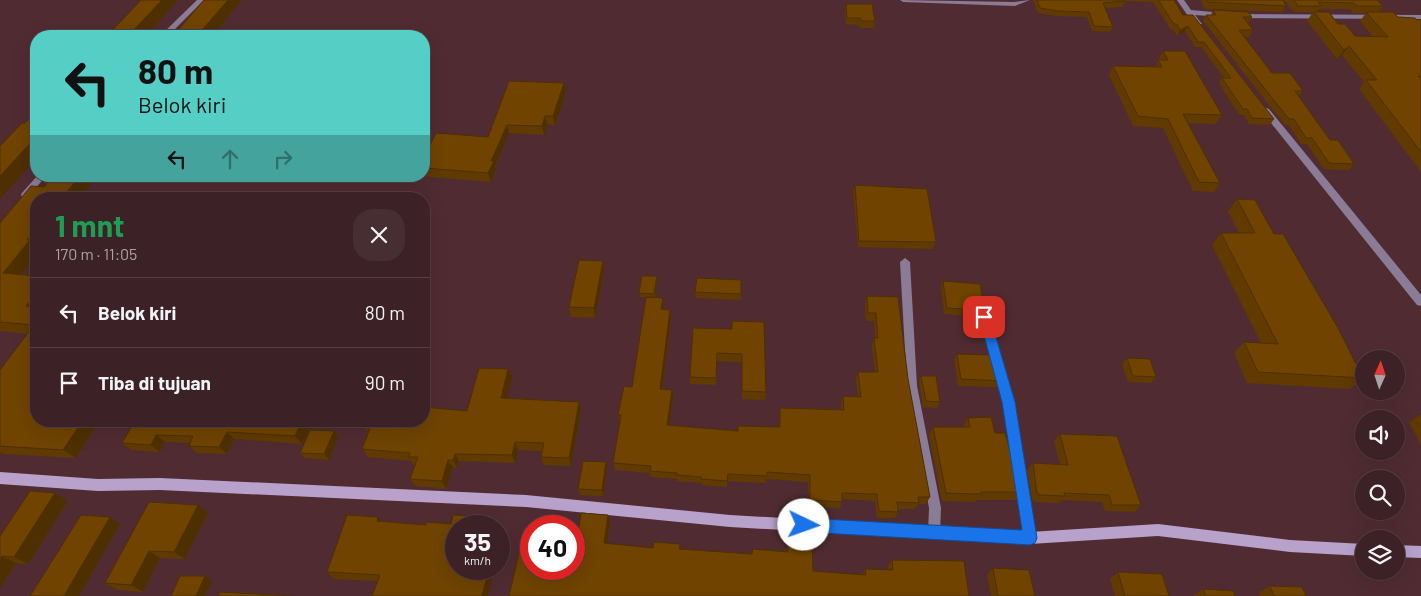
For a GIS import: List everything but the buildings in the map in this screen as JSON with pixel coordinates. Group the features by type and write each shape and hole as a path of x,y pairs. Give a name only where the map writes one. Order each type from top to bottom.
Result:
{"street":[{"path":"170,30 201,0"},
{"path":"903,0 1014,4 1027,0"},
{"path":"1180,0 1206,35"},
{"path":"1284,6 1292,17"},
{"path":"1189,12 1217,15 1292,17 1421,17"},
{"path":"1260,104 1421,302"},
{"path":"18,204 37,182"},
{"path":"905,262 912,386 935,508 934,533"},
{"path":"984,317 1009,402 1030,538"},
{"path":"0,478 98,486 160,484 526,501 730,521 1030,538 1158,530 1290,546 1355,550"},
{"path":"1405,551 1421,552"}],"route":[{"path":"804,525 1030,538 1009,402 984,317"}]}
